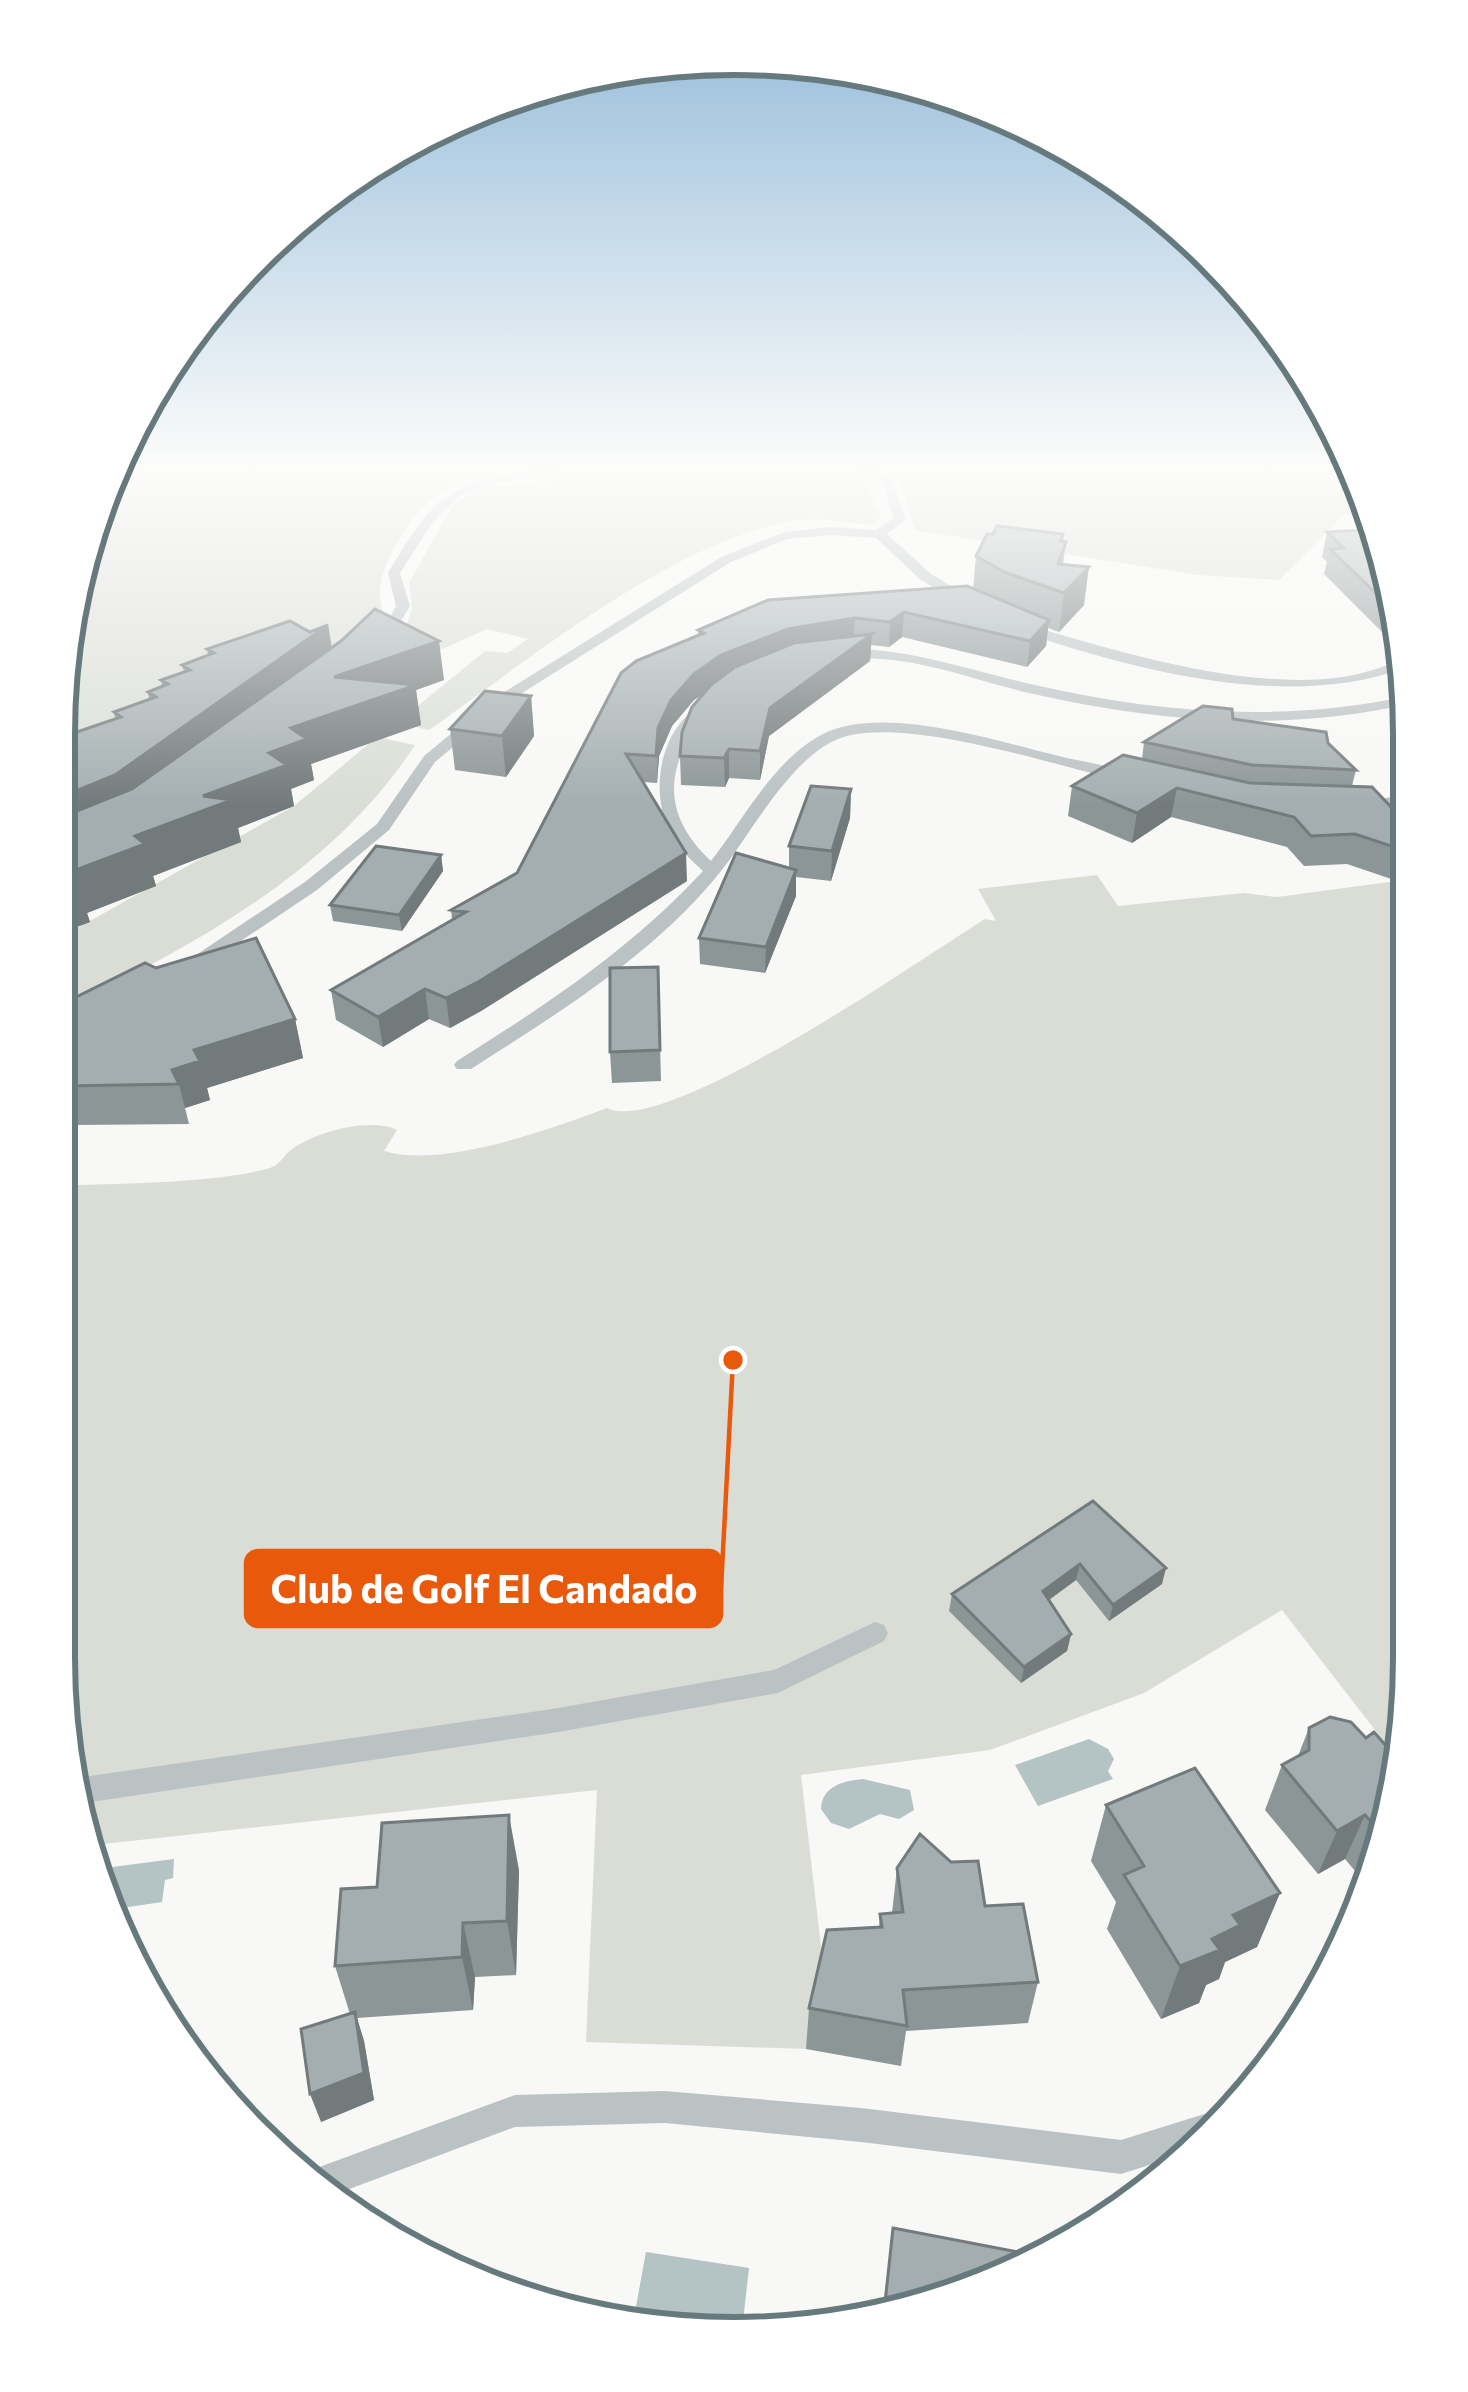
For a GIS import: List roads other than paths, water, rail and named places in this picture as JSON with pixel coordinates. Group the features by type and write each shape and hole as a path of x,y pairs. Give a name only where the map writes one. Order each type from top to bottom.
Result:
{"street":[{"path":"354,653 392,625 403,606 397,583"},
{"path":"176,973 273,913 383,827 429,759 498,702 689,583"},
{"path":"936,583 977,607"},
{"path":"1012,624 1068,645 1283,681 1325,683 1390,670"},
{"path":"832,654 905,659 1043,692 1155,709 1288,718 1368,712 1392,705"},
{"path":"713,872 680,837 664,784 680,726 725,691"},
{"path":"464,1065 650,940 713,872 783,777 819,741 875,726 1131,778"},
{"path":"1334,808 1393,801"},
{"path":"88,1789 778,1681 874,1633"},
{"path":"331,2179 515,2111 665,2107 1121,2157 1187,2137"}],"place":[{"name":"Club de Golf El Candado","path":"733,1360"}]}
